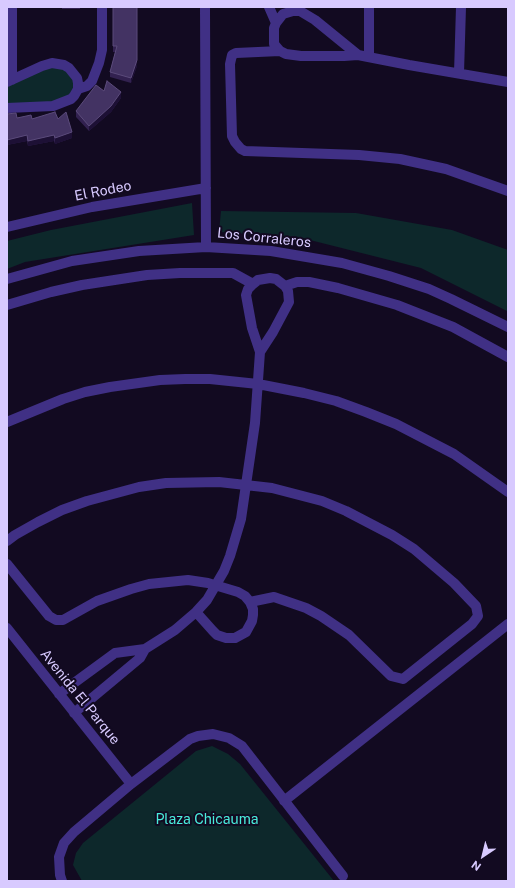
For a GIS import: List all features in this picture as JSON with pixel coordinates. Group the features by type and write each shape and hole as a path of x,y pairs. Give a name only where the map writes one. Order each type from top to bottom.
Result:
{"street":[{"path":"12,7 10,81 47,64 58,63 64,65 74,73 77,78 78,89"},
{"path":"7,108 53,106 71,99 78,89 87,86 92,81 102,50 102,7"},
{"path":"205,7 206,247"},
{"path":"269,7 276,23"},
{"path":"369,7 369,57"},
{"path":"459,73 461,7"},
{"path":"280,51 274,44 273,38 276,23 284,14 288,12 300,11 315,20 358,54 508,82"},
{"path":"358,54 344,56 294,56 280,51 240,52 233,54 230,64 232,136 235,142 245,151 359,155 400,159 446,169 508,191"},
{"name":"El Rodeo","path":"7,227 92,207 206,188"},
{"name":"Los Corraleros","path":"7,279 58,265 105,255 172,248 206,247 271,251 318,258 366,269 429,289 508,327"},
{"path":"7,305 51,292 82,285 147,275 180,273 233,273 253,284"},
{"path":"59,694 115,653 145,649 175,630 196,612 207,600 216,586 230,556 241,519 255,423 260,352 252,328 246,295 248,289 253,284 264,278 276,279 285,286 289,297 286,308 260,352"},
{"path":"285,286 297,282 309,282 338,288 389,302 425,315 508,357"},
{"path":"7,422 41,407 78,394 117,386 185,379 210,379 258,384 336,401 396,424 454,454 508,492"},
{"path":"7,541 38,522 62,510 113,493 139,487 172,483 220,482 246,484 297,494 322,501 358,516 392,535 414,549 454,583 476,606 478,616 472,624 403,679 391,676 349,635 321,616 301,606 274,597 250,602"},
{"path":"7,564 49,616 56,620 63,620 81,609 114,594 149,584 188,580 198,581 238,592 245,596 253,609 252,621 246,632 235,638 226,638 217,635 196,612"},
{"path":"284,801 508,624"},
{"name":"Avenida El Parque","path":"7,628 131,784"},
{"path":"74,713 140,658 145,649"},
{"path":"62,881 60,875 59,857 68,837 131,784 190,738 214,734 229,738 242,746 343,876"}],"green space":[{"path":"57,67 68,71 74,80 75,88 69,97 53,103 7,105 7,86 43,69"},
{"path":"192,203 194,235 25,262 7,269 7,241 51,230"},
{"path":"221,211 356,213 452,230 508,250 508,310 507,311 421,268 298,237 219,232"},
{"name":"Plaza Chicauma","path":"212,746 228,754 240,764 334,881 82,881 73,865 76,853 83,843 196,751"}],"building":[{"path":"113,7 137,7 137,60 131,78 110,72 117,46 113,46"},
{"path":"107,81 121,92 111,106 89,126 76,111 96,85 104,91"},
{"path":"55,112 58,119 66,112 72,132 55,138 54,135 28,141 27,135 7,140 7,114 16,113 17,118 31,115 32,119"}]}
